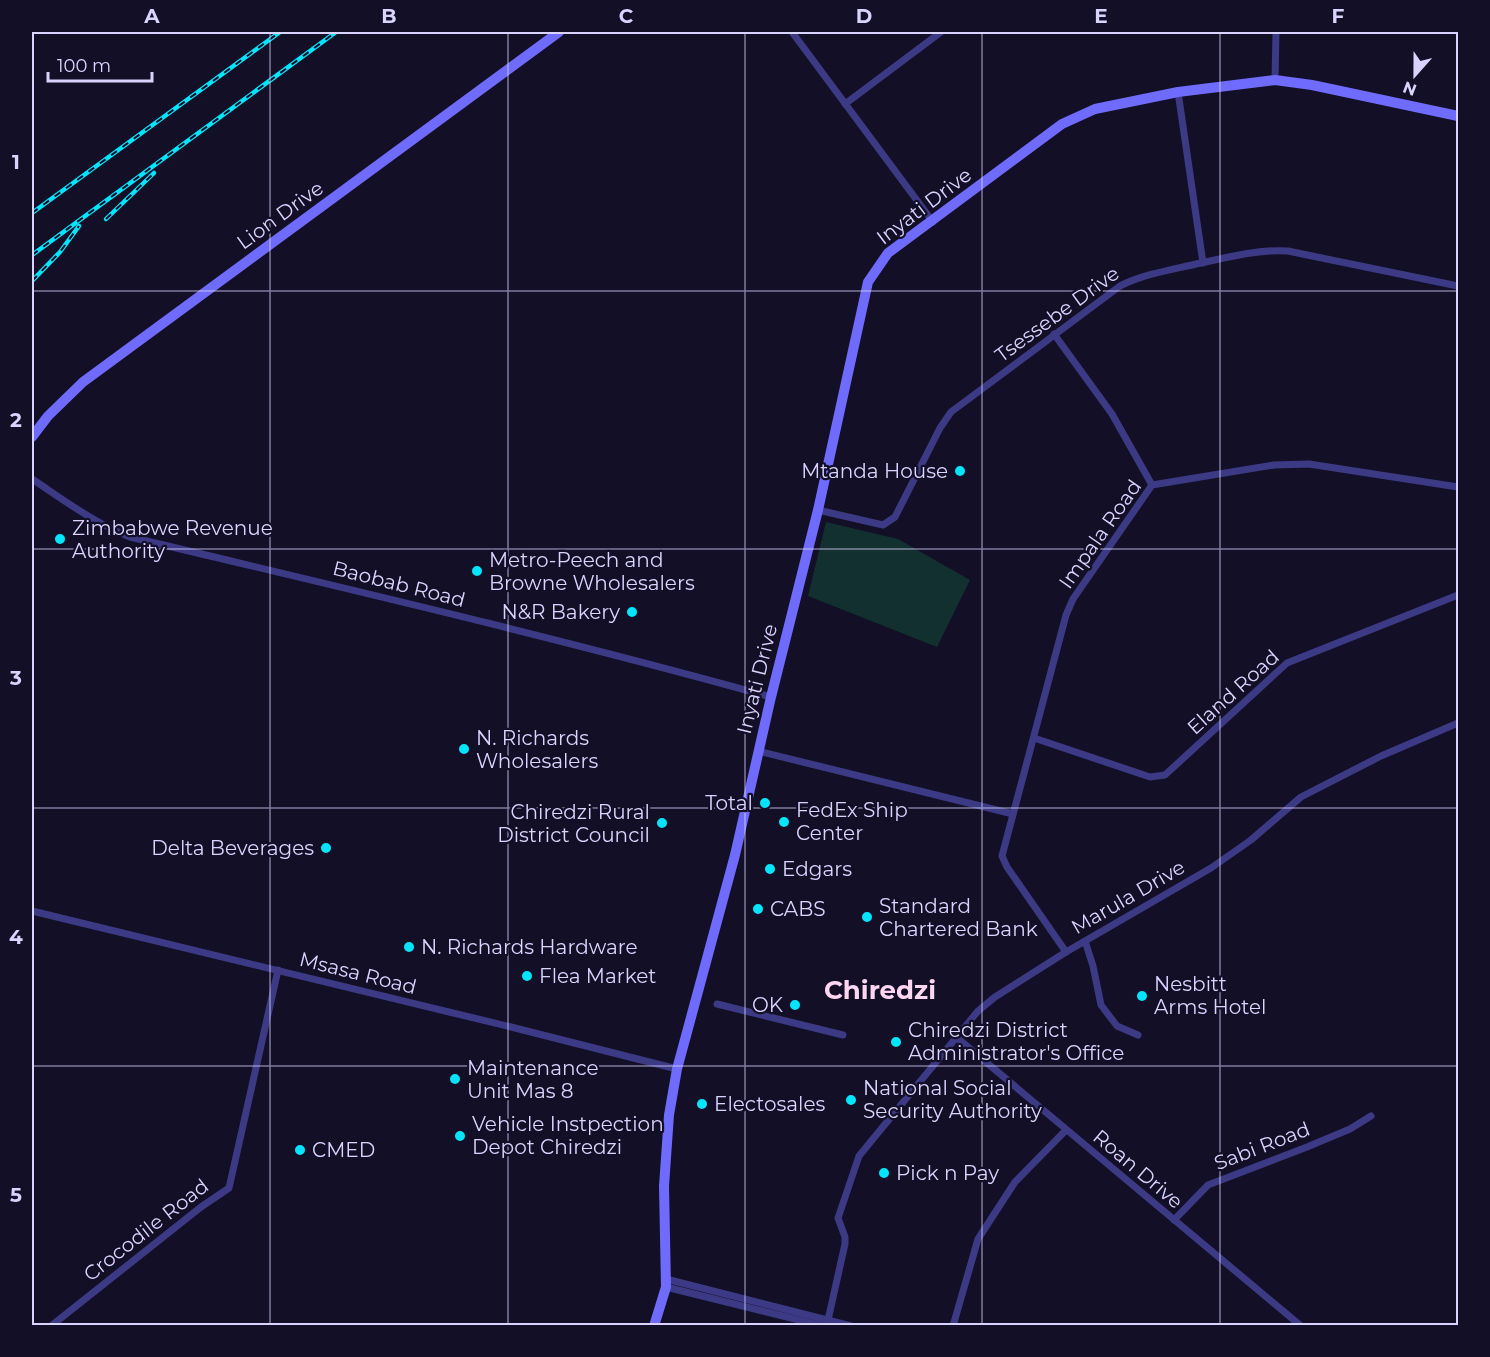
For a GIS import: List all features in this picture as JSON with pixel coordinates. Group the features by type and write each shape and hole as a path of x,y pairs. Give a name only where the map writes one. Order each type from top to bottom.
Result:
{"street":[{"name":"Lion Drive","path":"32,437 48,416 83,382 559,32"},
{"path":"792,32 933,222"},
{"path":"846,104 941,32"},
{"path":"1275,80 1276,32"},
{"name":"Inyati Drive","path":"654,1326 666,1283 665,1174 669,1115 677,1069 708,960 818,510 868,282 888,253 933,222 1062,124 1095,109 1178,92 1275,80 1312,84 1458,116"},
{"path":"1178,92 1203,263"},
{"name":"Tsessebe Drive","path":"818,510 883,525 895,517 940,428 951,412 1120,286 1138,277 1254,252 1288,251 1458,286"},
{"path":"1054,334 1112,414 1152,485"},
{"name":"Impala Road","path":"1066,952 1002,856 1066,615 1073,599 1152,485 1274,465 1309,464 1458,487"},
{"name":"Baobab Road","path":"32,479 112,530 130,537 507,627 771,697"},
{"name":"Eland Road","path":"1034,738 1150,777 1166,775 1287,663 1458,595"},
{"name":"Marula Drive","path":"826,1323 845,1244 838,1218 859,1156 978,1011 995,997 1066,952 1211,868 1251,840 1301,797 1381,756 1458,723"},
{"path":"758,751 1012,814"},
{"name":"Msasa Road","path":"32,911 677,1069"},
{"path":"1085,941 1101,1005 1117,1026 1138,1035"},
{"name":"Crocodile Road","path":"51,1326 201,1207 229,1188 278,970"},
{"path":"717,1004 843,1035"},
{"name":"Roan Drive","path":"956,1037 1301,1326"},
{"name":"Sabi Road","path":"1174,1220 1208,1185 1350,1129 1371,1116"},
{"path":"953,1326 978,1239 1015,1182 1066,1130"},
{"path":"666,1283 826,1323 851,1326"}],"green space":[{"path":"826,522 898,539 970,580 937,647 808,596"}],"railway":[{"path":"32,213 280,32"},
{"path":"32,255 336,32"},
{"path":"106,219 154,173"},
{"path":"32,281 60,252 79,226"}],"place":[{"name":"Mtanda House","path":"960,471"},
{"name":"Zimbabwe Revenue Authority","path":"60,539"},
{"name":"Metro-Peech and Browne Wholesalers","path":"477,571"},
{"name":"N&R Bakery","path":"632,612"},
{"name":"N. Richards Wholesalers","path":"464,749"},
{"name":"Total","path":"765,803"},
{"name":"FedEx Ship Center","path":"784,822"},
{"name":"Chiredzi Rural District Council","path":"662,823"},
{"name":"Delta Beverages","path":"326,848"},
{"name":"Edgars","path":"770,869"},
{"name":"CABS","path":"758,909"},
{"name":"Standard Chartered Bank","path":"867,917"},
{"name":"N. Richards Hardware","path":"409,947"},
{"name":"Flea Market","path":"527,976"},
{"name":"Nesbitt Arms Hotel","path":"1142,996"},
{"name":"OK","path":"795,1005"},
{"name":"Chiredzi District Administrator's Office","path":"896,1042"},
{"name":"Maintenance Unit Mas 8","path":"455,1079"},
{"name":"National Social Security Authority","path":"851,1100"},
{"name":"Electosales","path":"702,1104"},
{"name":"Vehicle Instpection Depot Chiredzi","path":"460,1136"},
{"name":"CMED","path":"300,1150"},
{"name":"Pick n Pay","path":"884,1173"}],"district":[{"name":"Chiredzi","path":"880,990"}]}
